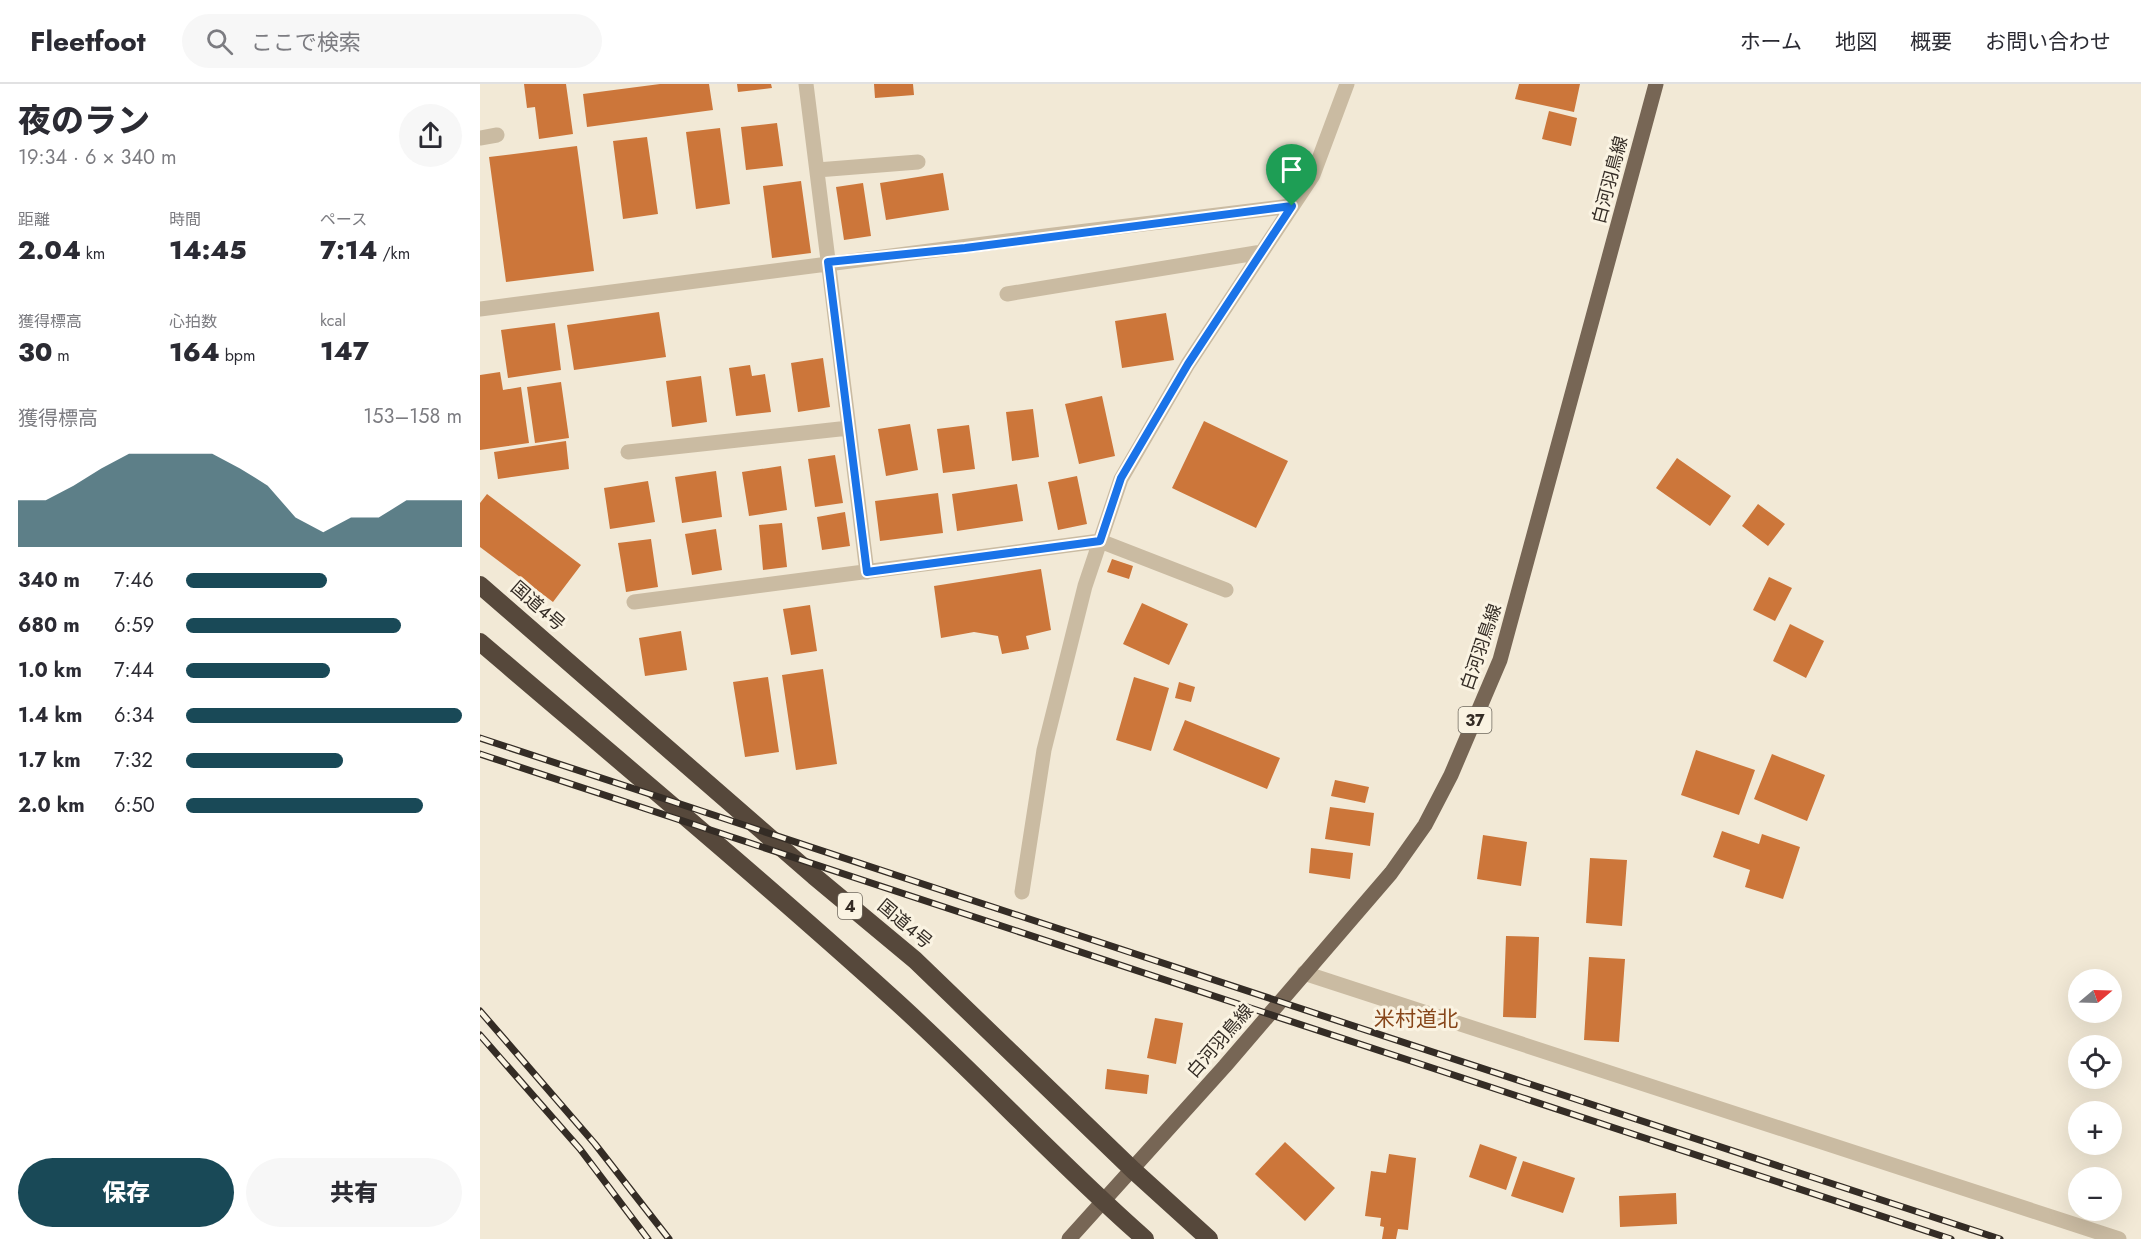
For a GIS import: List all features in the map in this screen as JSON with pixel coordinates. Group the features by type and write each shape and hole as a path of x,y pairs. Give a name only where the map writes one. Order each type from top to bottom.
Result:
{"highway":[{"name":"国道4号","path":"480,585 814,876 915,960 1133,1170 1209,1239"},
{"name":"4","path":"480,642 889,995 964,1065 1103,1202 1145,1239"}],"main road":[{"name":"白河羽鳥線","path":"1069,1239 1133,1170 1391,873 1425,825 1451,775 1500,660 1656,84"}],"street":[{"path":"807,84 867,572"},
{"path":"1022,892 1044,750 1085,586 1121,478 1188,364 1313,175 1347,84"},
{"path":"480,138 497,135"},
{"path":"817,170 918,162"},
{"path":"480,309 828,262 965,248 1292,206"},
{"path":"1006,294 1262,252"},
{"path":"628,452 849,428"},
{"path":"634,602 1100,541 1226,590"},
{"path":"1304,974 2119,1239"}],"building":[{"path":"524,84 566,84 573,134 539,139 535,107 527,108"},
{"path":"660,84 709,84 713,110 587,127 583,94"},
{"path":"737,84 771,84 772,88 738,92"},
{"path":"874,84 913,84 914,95 875,98"},
{"path":"1519,84 1580,84 1574,112 1515,99"},
{"path":"1549,111 1577,118 1571,146 1542,139"},
{"path":"777,123 783,166 746,170 741,127"},
{"path":"720,128 730,204 696,209 686,132"},
{"path":"647,137 658,214 623,219 613,141"},
{"path":"577,146 594,271 506,282 489,157"},
{"path":"943,173 949,210 886,220 880,183"},
{"path":"801,181 811,253 772,258 763,186"},
{"path":"863,183 871,236 844,240 836,187"},
{"path":"659,312 666,357 574,370 567,325"},
{"path":"1166,313 1174,360 1122,368 1115,321"},
{"path":"555,323 561,370 508,378 501,330"},
{"path":"823,358 830,407 798,412 791,363"},
{"path":"750,365 752,376 765,374 771,412 736,416 729,368"},
{"path":"500,372 503,390 521,387 529,443 480,450 480,375"},
{"path":"701,376 707,422 672,427 666,381"},
{"path":"561,382 569,438 535,443 527,387"},
{"path":"1102,396 1115,456 1079,464 1065,404"},
{"path":"1033,409 1039,457 1012,461 1006,412"},
{"path":"1204,421 1288,461 1256,528 1172,488"},
{"path":"910,424 918,470 886,476 878,429"},
{"path":"969,425 975,469 943,473 937,429"},
{"path":"566,441 569,469 498,479 494,452"},
{"path":"835,455 843,503 815,507 808,459"},
{"path":"1677,458 1731,496 1710,526 1656,488"},
{"path":"781,466 787,510 749,516 742,472"},
{"path":"716,471 722,517 682,523 675,477"},
{"path":"1077,476 1087,524 1058,530 1048,482"},
{"path":"648,481 655,522 610,529 604,488"},
{"path":"1017,484 1023,521 957,531 952,494"},
{"path":"938,493 943,533 880,541 875,501"},
{"path":"487,494 581,565 553,602 480,547 480,503"},
{"path":"1758,504 1785,524 1768,546 1742,526"},
{"path":"845,512 850,546 822,550 817,517"},
{"path":"782,523 787,567 763,570 759,525"},
{"path":"716,529 722,570 692,575 685,534"},
{"path":"651,539 658,587 626,592 618,543"},
{"path":"1112,559 1133,566 1129,579 1107,572"},
{"path":"1041,569 1051,630 1026,636 1029,649 1002,654 998,636 974,632 941,638 934,586"},
{"path":"1769,577 1792,588 1775,621 1753,610"},
{"path":"1142,603 1188,624 1169,665 1123,644"},
{"path":"810,605 817,651 791,655 783,609"},
{"path":"1790,624 1824,641 1806,678 1773,661"},
{"path":"681,631 687,670 645,676 639,638"},
{"path":"823,669 837,764 796,770 782,675"},
{"path":"768,677 779,752 745,757 733,682"},
{"path":"1134,677 1169,688 1151,751 1116,740"},
{"path":"1179,682 1195,687 1191,702 1175,698"},
{"path":"1185,720 1280,758 1267,789 1173,750"},
{"path":"1696,750 1755,770 1739,815 1681,795"},
{"path":"1772,754 1825,775 1807,821 1754,799"},
{"path":"1335,780 1369,787 1365,803 1331,796"},
{"path":"1330,807 1374,813 1370,846 1325,839"},
{"path":"1722,831 1759,844 1762,834 1800,847 1783,899 1745,887 1750,870 1713,857"},
{"path":"1483,835 1527,842 1521,886 1477,879"},
{"path":"1311,848 1353,853 1350,879 1309,873"},
{"path":"1590,858 1627,860 1622,926 1586,923"},
{"path":"1506,936 1539,937 1536,1018 1503,1017"},
{"path":"1589,957 1625,959 1619,1042 1584,1040"},
{"path":"1155,1018 1183,1023 1176,1064 1147,1058"},
{"path":"1107,1069 1149,1075 1147,1094 1105,1089"},
{"path":"1285,1142 1335,1188 1305,1221 1255,1174"},
{"path":"1480,1144 1517,1157 1506,1190 1469,1177"},
{"path":"1389,1154 1416,1158 1408,1230 1398,1229 1396,1239 1382,1239 1384,1227 1380,1226 1381,1218 1365,1216 1371,1171 1386,1173"},
{"path":"1523,1161 1575,1178 1563,1213 1511,1196"},
{"path":"1676,1193 1677,1224 1620,1227 1619,1196"}],"railway":[{"path":"480,738 2000,1239"},
{"path":"480,754 1951,1239"},
{"path":"480,1011 595,1144 669,1239"},
{"path":"480,1035 580,1149 648,1239"}],"district":[{"name":"米村道北","path":"1416,1019"}],"route":[{"path":"1292,206 1188,364 1121,478 1100,541 867,572 828,262 965,248 1292,206"}]}
